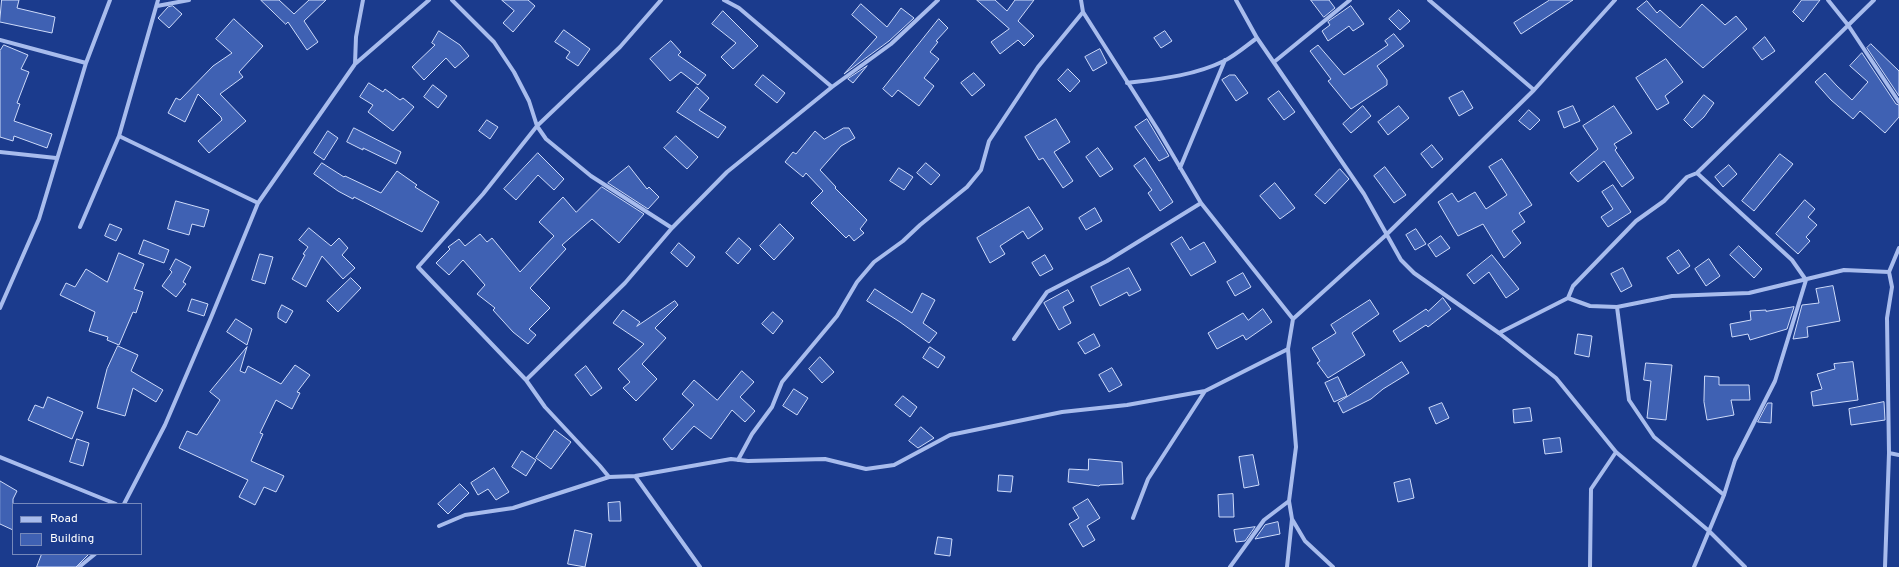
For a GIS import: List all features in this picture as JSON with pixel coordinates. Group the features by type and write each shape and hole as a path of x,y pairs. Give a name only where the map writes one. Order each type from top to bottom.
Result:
{"street":[{"path":"0,308 6,290 39,219 56,158 86,63 110,0"},
{"path":"80,227 118,136 158,0"},
{"path":"156,6 190,0"},
{"path":"354,64 356,37 363,0"},
{"path":"125,503 165,425 258,203 354,64 429,0"},
{"path":"452,0 494,42 514,72 529,101 537,126 546,139 590,176 672,228"},
{"path":"609,477 545,407 526,380 418,267 483,194 537,126 620,47 661,0"},
{"path":"724,0 739,8 832,87"},
{"path":"526,380 625,283 672,228 727,172 832,87 892,44 938,0"},
{"path":"1081,0 1083,12 1201,203 1293,319"},
{"path":"1236,0 1258,38 1364,194 1401,260 1414,273 1499,334 1556,378 1616,452 1709,531 1745,567"},
{"path":"1274,62 1350,0"},
{"path":"1429,0 1534,90"},
{"path":"1287,567 1292,520 1289,501 1296,447 1288,349 1293,319 1386,235 1534,90 1615,0"},
{"path":"1828,0 1848,25 1899,102"},
{"path":"1499,334 1568,298 1573,286 1636,221 1664,201 1687,177 1697,173 1874,0"},
{"path":"738,460 752,434 772,407 782,382 837,316 857,282 874,262 903,241 920,225 967,188 981,170 989,141 1038,67 1083,12"},
{"path":"1127,83 1185,74 1225,60 1258,38"},
{"path":"0,40 86,63"},
{"path":"1180,168 1225,60"},
{"path":"118,136 258,203"},
{"path":"0,152 56,158"},
{"path":"1697,173 1792,260 1806,280"},
{"path":"1014,340 1047,292 1107,261 1201,203"},
{"path":"1885,567 1889,453 1887,318 1892,288 1889,272 1899,248"},
{"path":"1568,298 1590,306 1617,307 1672,296 1749,293 1844,270 1889,272"},
{"path":"1694,567 1724,495 1736,460 1775,382 1806,280"},
{"path":"0,289 6,290"},
{"path":"1617,307 1629,400 1654,437 1724,495"},
{"path":"440,526 465,515 513,508 609,477 635,476 731,459 825,459 866,469 894,465 950,435 1062,412 1127,405 1205,391 1288,349"},
{"path":"1133,518 1148,479 1205,391"},
{"path":"1590,567 1591,489 1616,452"},
{"path":"1889,453 1899,455"},
{"path":"0,457 114,503"},
{"path":"635,476 700,567"},
{"path":"1230,567 1264,520 1289,501"},
{"path":"1292,520 1305,541 1333,567"},
{"path":"78,567 94,555"}],"building":[{"path":"2,0 19,0 17,8 55,17 52,33 0,22"},
{"path":"261,0 279,0 294,14 309,0 326,0 304,21 318,42 307,50 288,22 286,24"},
{"path":"502,0 528,0 535,6 513,32 503,23 514,11"},
{"path":"977,0 995,0 1007,11 1015,0 1034,0 1018,21 1034,36 1024,46 1018,40 1000,54 991,42 1009,29"},
{"path":"1311,0 1329,0 1335,8 1324,17"},
{"path":"1550,0 1573,0 1521,34 1514,23"},
{"path":"1802,0 1820,0 1803,22 1793,12"},
{"path":"1647,1 1657,13 1660,10 1680,28 1702,4 1725,25 1736,16 1747,29 1703,68 1637,9"},
{"path":"861,4 887,27 901,8 914,18 889,41 844,74 877,37 852,15"},
{"path":"173,6 182,14 169,28 158,18 168,7"},
{"path":"1351,6 1364,24 1353,31 1349,26 1328,41 1322,31 1330,25 1328,22"},
{"path":"1399,10 1410,21 1400,30 1389,19"},
{"path":"723,11 758,46 733,69 721,57 736,43 712,24"},
{"path":"234,19 263,46 239,72 243,77 220,94 246,121 209,153 198,141 222,120 221,117 198,94 185,122 168,113 176,98 180,100 213,66 232,53 216,39"},
{"path":"939,19 948,28 936,41 938,42 930,52 939,59 924,78 934,86 919,106 898,90 892,97 883,89"},
{"path":"564,30 590,49 578,66 566,58 570,52 555,42"},
{"path":"439,31 460,45 469,56 455,68 446,58 424,80 412,67 435,45 432,43"},
{"path":"1165,31 1172,41 1161,48 1154,38"},
{"path":"1394,34 1404,46 1377,66 1387,80 1387,85 1351,109 1328,81 1331,79 1310,51 1318,45 1344,75 1388,45 1385,41"},
{"path":"1765,37 1775,51 1762,60 1753,48"},
{"path":"671,41 681,52 678,55 706,75 698,85 681,72 670,81 650,59"},
{"path":"1871,44 1899,71 1899,96 1867,48"},
{"path":"4,45 28,55 21,69 29,72 17,103 20,104 14,121 52,134 47,148 14,136 13,141 0,137 0,51"},
{"path":"1100,49 1107,63 1093,71 1085,57"},
{"path":"1862,53 1896,104 1899,105 1899,117 1885,133 1860,111 1853,119 1831,100 1815,82 1825,73 1852,100 1868,82 1850,66"},
{"path":"1666,59 1683,82 1665,96 1669,103 1657,110 1636,78"},
{"path":"867,66 853,83 848,79"},
{"path":"1068,69 1080,81 1070,92 1058,80"},
{"path":"974,73 985,85 972,96 961,83"},
{"path":"763,75 785,93 777,103 755,85"},
{"path":"1230,75 1235,75 1248,93 1236,101 1222,80"},
{"path":"369,83 383,92 385,89 400,100 403,98 414,107 393,131 368,112 373,105 360,97"},
{"path":"433,85 447,96 438,108 424,97"},
{"path":"697,87 709,98 699,110 726,127 718,138 677,112"},
{"path":"1279,91 1295,112 1284,120 1268,99"},
{"path":"1463,91 1473,108 1459,116 1449,98"},
{"path":"1704,95 1714,103 1704,117 1692,128 1684,120"},
{"path":"1363,106 1371,116 1351,133 1343,124"},
{"path":"1399,106 1409,118 1388,135 1378,122"},
{"path":"1573,106 1580,121 1564,128 1558,112"},
{"path":"1614,106 1632,133 1614,144 1617,148 1615,150 1634,178 1622,187 1604,161 1578,182 1570,173 1598,149 1583,126"},
{"path":"1529,110 1540,120 1530,130 1519,121"},
{"path":"1056,119 1070,142 1054,152 1073,181 1063,188 1043,158 1039,160 1025,137"},
{"path":"1147,119 1169,156 1159,161 1135,127"},
{"path":"487,120 498,127 490,139 479,131"},
{"path":"354,128 401,152 396,164 347,142"},
{"path":"844,128 849,128 855,138 841,146 820,170 836,187 835,188 867,220 860,229 864,233 854,241 849,235 846,238 811,203 823,191 806,173 803,177 785,162 793,152 796,154 815,131 824,139"},
{"path":"328,131 338,138 324,160 314,153"},
{"path":"676,136 698,157 687,169 664,148"},
{"path":"1432,145 1443,159 1432,168 1421,154"},
{"path":"1098,148 1113,169 1100,177 1086,157"},
{"path":"538,153 564,179 554,190 538,175 516,200 504,189"},
{"path":"1780,154 1793,164 1754,211 1742,201"},
{"path":"1145,158 1173,202 1160,211 1148,193 1152,190 1134,166"},
{"path":"1502,159 1532,205 1519,213 1525,222 1512,231 1521,243 1504,258 1483,224 1458,236 1438,202 1452,193 1458,202 1475,192 1486,209 1507,195 1489,167"},
{"path":"322,163 344,177 345,176 381,193 397,171 417,185 415,187 439,202 422,232 354,197 353,199 338,191 314,174"},
{"path":"926,163 940,175 931,185 917,173"},
{"path":"1729,165 1737,174 1723,187 1715,177"},
{"path":"629,166 647,189 649,187 659,197 648,209 608,183"},
{"path":"1385,167 1406,195 1394,203 1374,176"},
{"path":"899,168 913,177 904,190 890,181"},
{"path":"1340,169 1349,179 1325,204 1315,195"},
{"path":"1275,183 1295,208 1280,219 1260,196"},
{"path":"1613,185 1631,212 1608,227 1601,217 1613,209 1602,192"},
{"path":"602,187 644,214 619,243 592,219 562,245 566,249 530,288 550,308 529,329 536,335 528,344 513,332 493,310 495,308 477,294 485,285 463,260 449,275 436,263 450,249 448,247 459,239 465,246 480,234 487,242 492,238 520,272 554,236 539,222 563,197 576,212"},
{"path":"1805,200 1815,209 1808,217 1817,225 1806,237 1810,241 1798,254 1776,234"},
{"path":"176,201 209,210 204,227 192,224 189,235 168,229"},
{"path":"1029,207 1043,229 1028,239 1023,231 1000,246 1005,254 990,263 977,238"},
{"path":"1095,208 1102,221 1086,230 1079,218"},
{"path":"110,224 122,229 116,241 105,236"},
{"path":"780,224 794,238 774,260 760,246"},
{"path":"309,228 331,246 339,238 348,248 342,255 355,268 343,279 322,256 306,287 292,279 305,255 303,254 308,247 299,240"},
{"path":"1416,229 1426,244 1415,250 1406,235"},
{"path":"1441,236 1450,248 1436,257 1428,245"},
{"path":"1182,237 1190,250 1204,242 1216,262 1191,276 1171,244"},
{"path":"739,238 751,249 738,264 726,253"},
{"path":"144,240 169,250 164,263 139,254"},
{"path":"679,243 695,257 687,267 671,253"},
{"path":"1739,246 1762,269 1754,278 1730,255"},
{"path":"1679,250 1690,266 1678,274 1667,258"},
{"path":"119,253 144,264 134,289 143,292 136,313 133,312 119,345 107,340 108,337 89,331 95,312 60,295 66,283 75,287 86,269 107,282"},
{"path":"260,254 273,257 265,284 252,280"},
{"path":"1045,255 1053,269 1040,276 1032,263"},
{"path":"1492,255 1519,289 1506,298 1489,272 1474,284 1467,275"},
{"path":"176,259 191,267 183,282 186,284 176,297 162,286 172,272 170,270"},
{"path":"1709,259 1720,276 1706,286 1695,269"},
{"path":"1129,268 1141,290 1129,296 1127,292 1100,306 1091,287"},
{"path":"1623,268 1632,286 1621,292 1611,274"},
{"path":"1243,273 1251,287 1235,296 1227,282"},
{"path":"351,278 361,288 338,312 327,301"},
{"path":"1833,286 1840,321 1807,327 1808,337 1793,339 1802,305 1819,303 1816,289"},
{"path":"875,289 912,313 922,293 935,300 923,323 937,333 929,343 867,301"},
{"path":"1068,290 1074,301 1063,307 1071,323 1059,330 1044,303"},
{"path":"1443,298 1451,309 1428,327 1426,325 1400,342 1393,331 1426,309 1428,311"},
{"path":"192,299 208,304 204,316 188,311"},
{"path":"1370,300 1379,314 1352,333 1365,355 1328,378 1317,363 1320,361 1312,348 1336,333 1331,325"},
{"path":"675,301 678,305 655,328 666,338 642,364 657,379 636,401 623,388 630,382 618,369 644,344 613,323 623,310 640,322 637,326"},
{"path":"282,305 293,311 286,323 278,318 278,313"},
{"path":"1794,307 1787,329 1750,340 1748,334 1732,337 1730,324 1751,320 1750,311 1766,311"},
{"path":"1263,309 1272,322 1246,340 1243,335 1217,349 1208,333 1243,313 1248,320"},
{"path":"773,312 783,321 773,334 762,324"},
{"path":"236,319 252,329 247,345 227,332"},
{"path":"1094,334 1100,346 1085,354 1078,343"},
{"path":"1578,334 1592,336 1589,357 1575,354"},
{"path":"118,346 138,355 131,371 163,390 156,402 133,388 125,416 97,408 107,369"},
{"path":"247,347 240,371 245,373 248,366 281,384 295,365 310,375 297,392 300,393 292,409 276,400 260,433 263,434 251,461 284,476 276,492 264,487 255,505 239,497 248,480 179,448 187,431 197,435 220,400 210,392"},
{"path":"930,347 945,357 938,368 923,358"},
{"path":"820,357 834,372 822,383 809,369"},
{"path":"1402,362 1409,373 1383,389 1371,399 1343,413 1338,403"},
{"path":"1853,362 1858,400 1813,406 1811,392 1822,389 1817,374 1835,369 1834,364"},
{"path":"1646,363 1672,365 1666,420 1647,418 1651,381 1644,380"},
{"path":"586,366 602,388 591,396 575,375"},
{"path":"1112,368 1122,385 1109,392 1099,375"},
{"path":"742,371 754,382 740,397 755,411 745,422 732,410 711,439 694,426 672,450 663,439 694,405 682,394 694,380 717,400"},
{"path":"1705,376 1719,377 1719,385 1749,385 1750,400 1731,400 1734,415 1707,420 1704,402"},
{"path":"1338,377 1347,396 1334,402 1325,383"},
{"path":"794,389 808,398 797,415 783,406"},
{"path":"903,396 917,407 910,417 895,405"},
{"path":"48,397 83,412 72,439 28,420 35,405 43,408"},
{"path":"1884,402 1885,420 1851,425 1849,409"},
{"path":"1442,403 1449,418 1436,424 1429,408"},
{"path":"1768,403 1772,403 1771,423 1758,422"},
{"path":"1530,408 1532,421 1514,423 1513,410"},
{"path":"921,427 934,438 918,448 909,441"},
{"path":"555,430 571,442 551,469 536,458"},
{"path":"1560,438 1562,452 1545,454 1543,440"},
{"path":"77,439 89,443 83,466 70,462"},
{"path":"522,451 536,460 526,476 512,467"},
{"path":"1253,455 1259,485 1244,488 1239,457"},
{"path":"1089,459 1122,462 1123,484 1099,486 1068,482 1069,469 1088,470"},
{"path":"494,468 509,492 496,500 488,489 478,495 471,483"},
{"path":"999,475 1013,476 1011,492 998,491"},
{"path":"1410,479 1414,498 1398,502 1394,483"},
{"path":"0,481 17,491 12,503 12,530 0,524"},
{"path":"460,484 469,493 448,514 438,504"},
{"path":"1233,494 1234,517 1219,517 1218,495"},
{"path":"1088,499 1100,518 1087,526 1095,540 1083,547 1069,524 1079,518 1073,508"},
{"path":"620,502 621,521 609,521 608,503"},
{"path":"1278,522 1280,534 1255,539 1265,525"},
{"path":"1255,527 1245,541 1236,542 1234,530"},
{"path":"575,530 592,534 585,567 568,564"},
{"path":"938,537 952,539 950,556 935,554"},
{"path":"42,555 88,555 76,567 37,567"}]}
